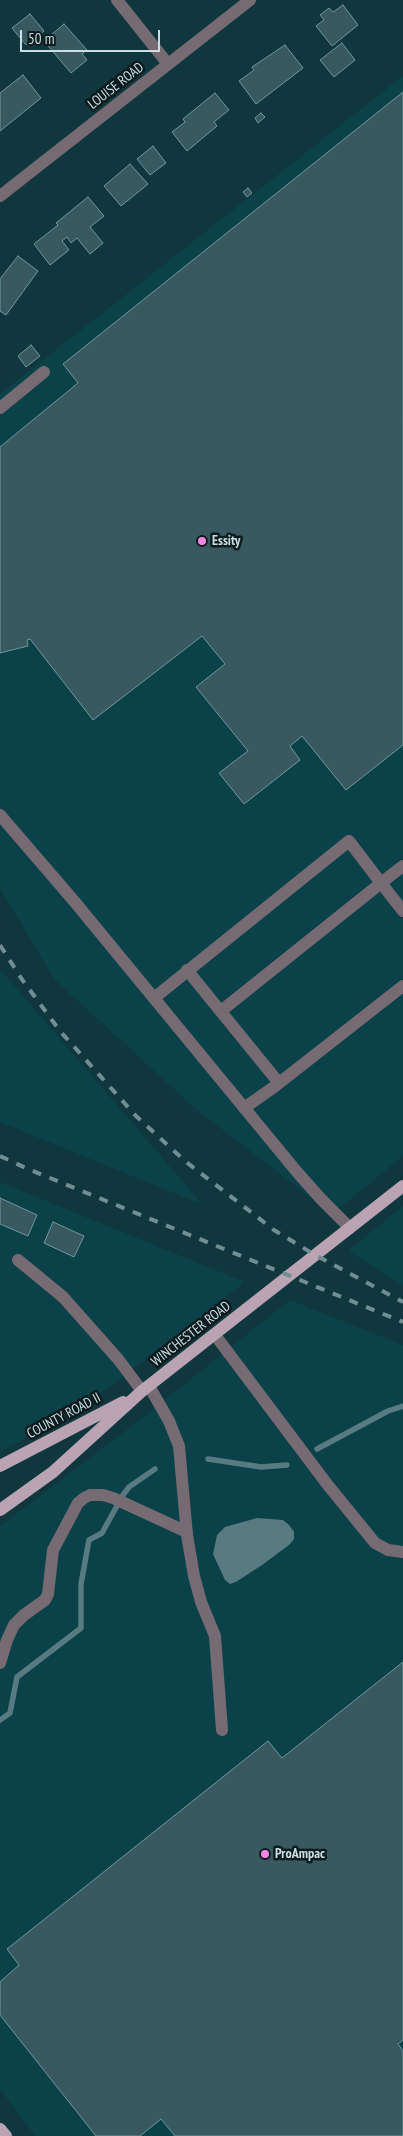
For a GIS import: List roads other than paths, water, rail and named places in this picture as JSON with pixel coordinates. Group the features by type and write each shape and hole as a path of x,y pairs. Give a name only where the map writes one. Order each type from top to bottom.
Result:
{"main road":[{"name":"WINCHESTER ROAD","path":"0,1510 53,1472 146,1388 403,1186"},
{"name":"COUNTY ROAD II","path":"0,1466 46,1444 146,1388"},
{"path":"0,2129 6,2136"}],"street":[{"path":"117,0 168,64"},
{"name":"LOUISE ROAD","path":"0,196 250,0"},
{"path":"0,408 44,372"},
{"path":"0,815 321,1199 350,1228"},
{"path":"154,998 349,842 403,911"},
{"path":"220,1010 403,866"},
{"path":"187,970 279,1083"},
{"path":"244,1108 403,986"},
{"path":"18,1260 63,1297 146,1388 169,1421 179,1446 187,1532 197,1591 215,1636 222,1730"},
{"path":"215,1335 327,1484 375,1543 388,1550 403,1552"},
{"path":"0,1663 14,1625 24,1615 45,1600 48,1594 54,1550 78,1503 90,1495 103,1495 187,1532"}],"waterway":[{"path":"317,1449 388,1411 403,1406"},
{"path":"208,1459 261,1467 287,1465"},
{"path":"0,1720 10,1713 17,1677 81,1628 81,1584 89,1540 102,1533 129,1487 155,1469"}],"railway":[{"path":"0,945 21,978 60,1031 136,1116 185,1161 274,1230 315,1255 403,1302"},
{"path":"0,1156 403,1322"}],"place":[{"name":"Essity","path":"202,541"},
{"name":"ProAmpac","path":"265,1854"}]}
